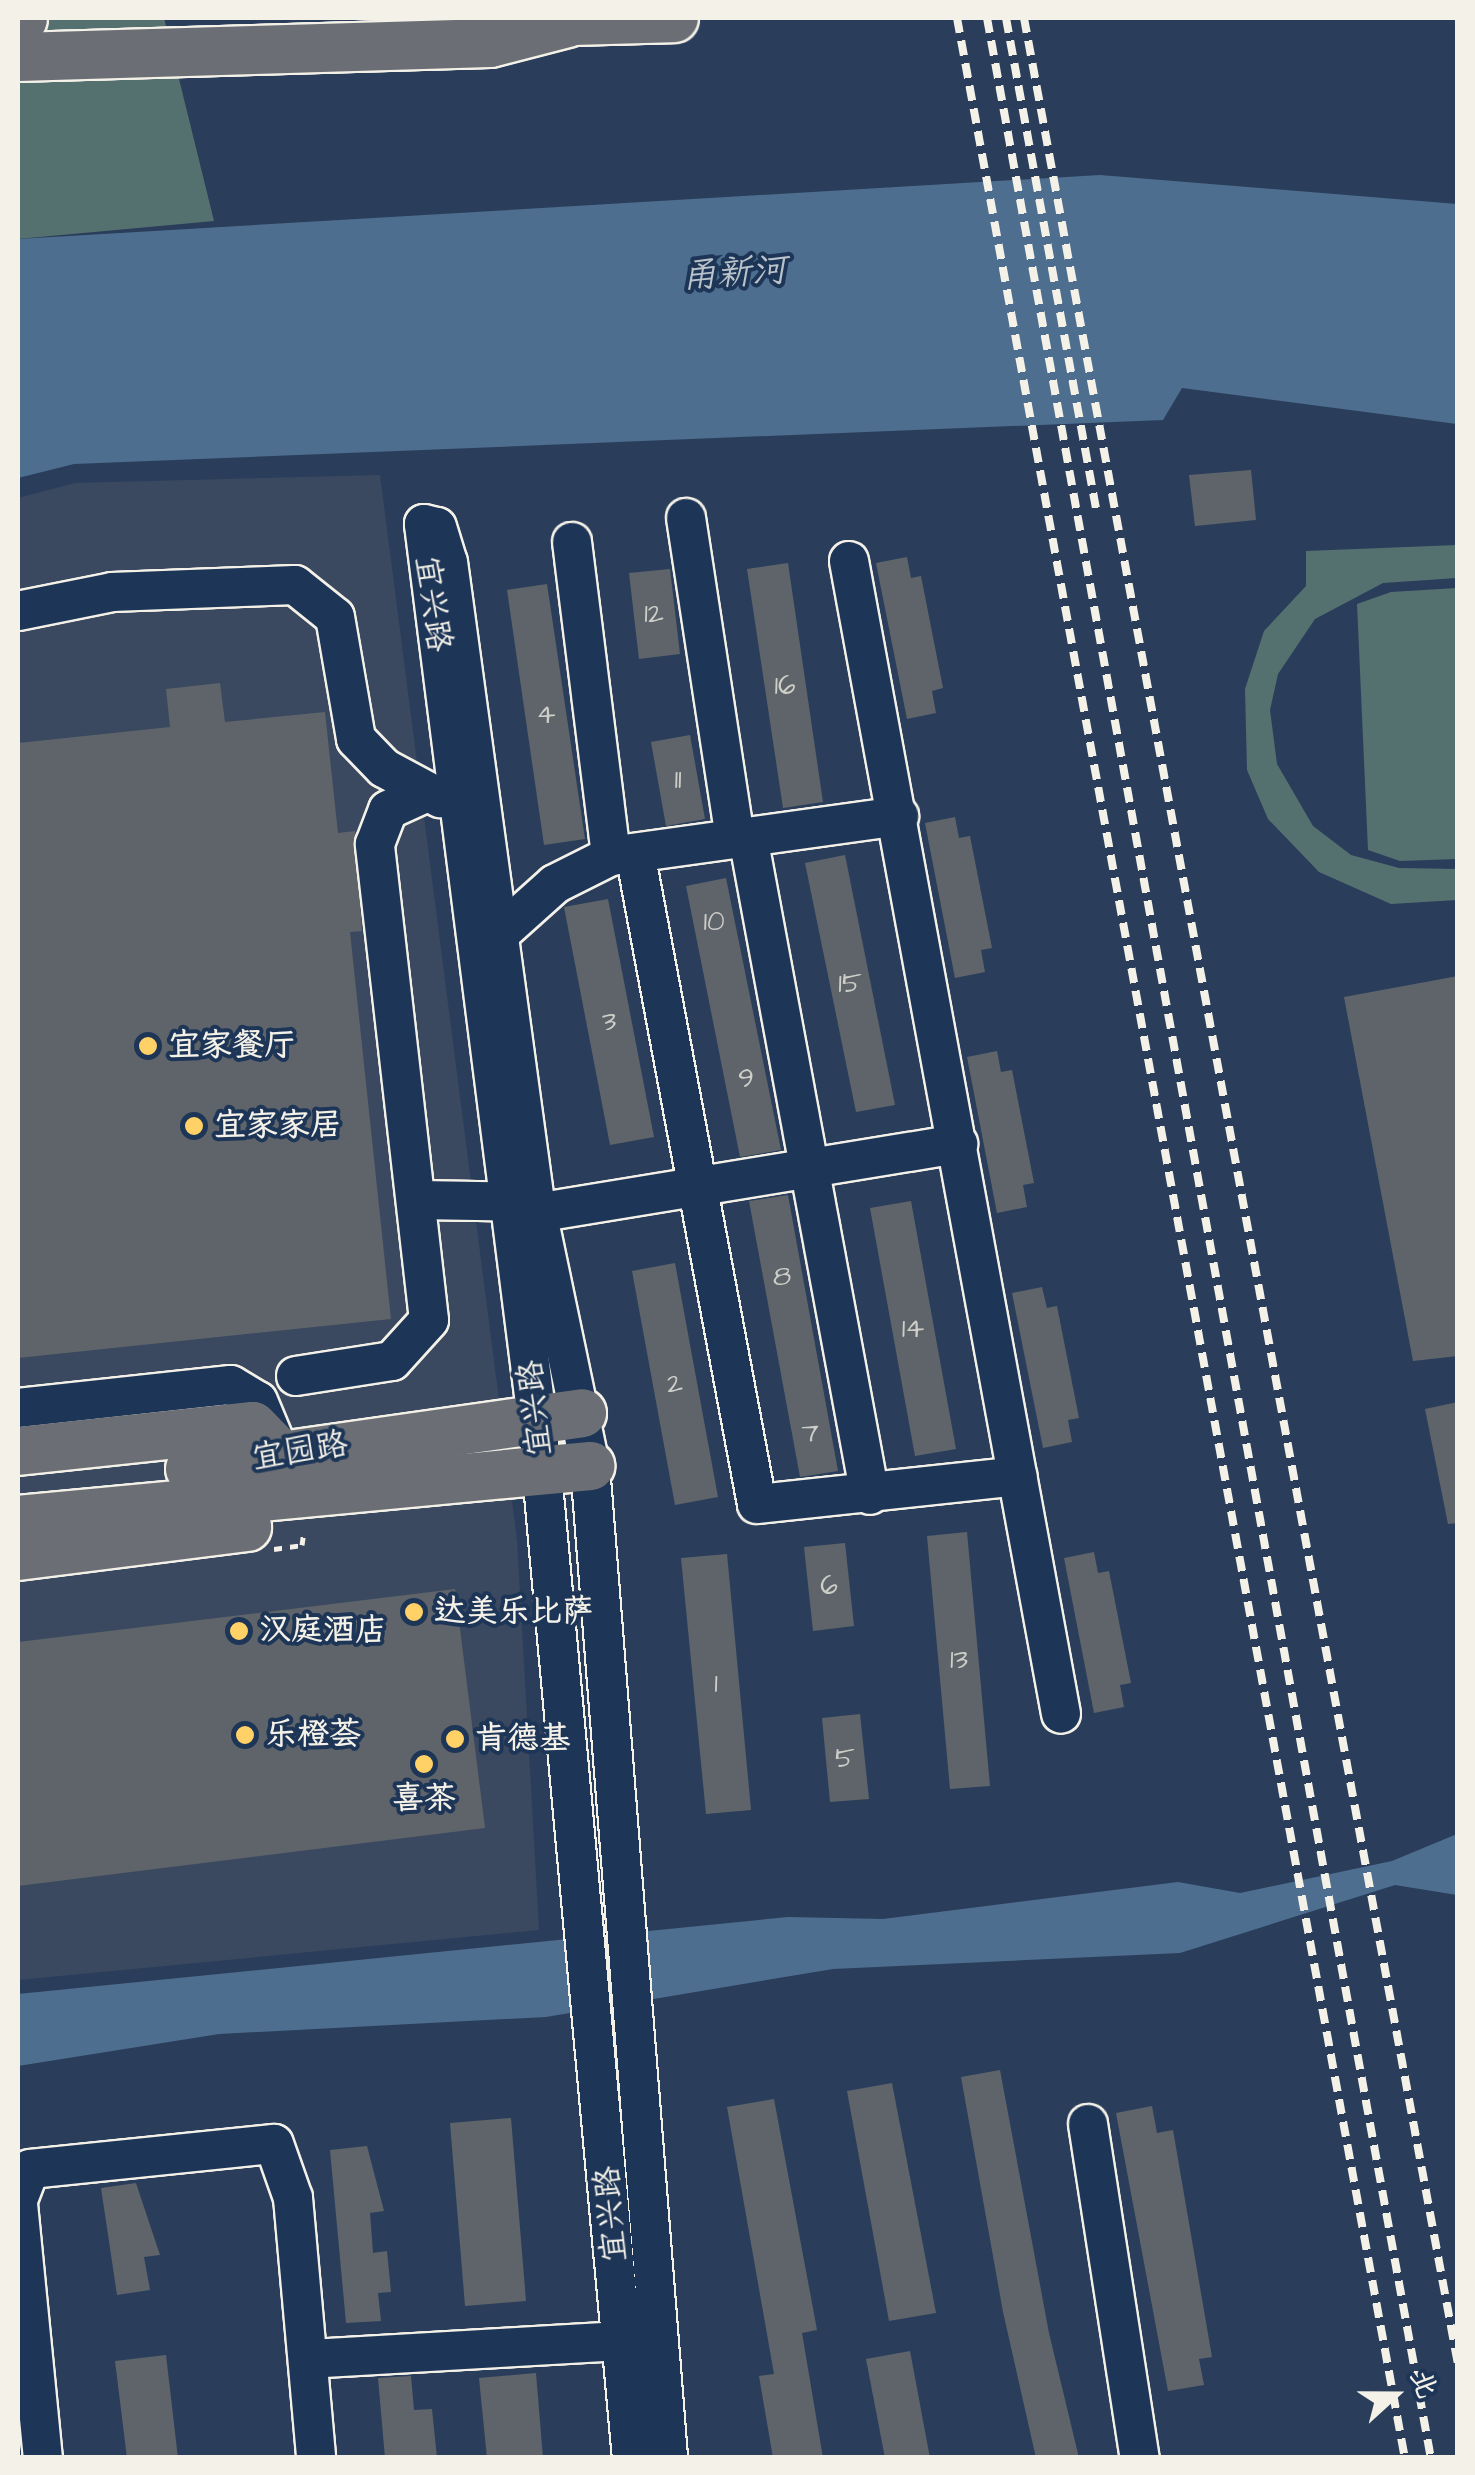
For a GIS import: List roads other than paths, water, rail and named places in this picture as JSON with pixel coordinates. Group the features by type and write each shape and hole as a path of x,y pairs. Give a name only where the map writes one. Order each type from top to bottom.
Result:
{"main road":[{"path":"447,18 568,23 674,18"},
{"path":"18,57 490,43 568,23"},
{"name":"宜园路","path":"18,1520 295,1471 560,1416"},
{"path":"18,1451 252,1426 295,1471"},
{"name":"宜园路","path":"18,1488 295,1471 590,1466"},
{"name":"宜园路","path":"18,1556 281,1522 295,1471"}],"street":[{"path":"686,518 741,838 810,1171 870,1495"},
{"name":"宜兴路","path":"528,1206 496,937 454,804 448,562 438,527 424,524 454,804 528,1206 560,1416 590,1466 626,1898 616,2043 622,2341 632,2458"},
{"path":"572,542 623,855 704,1191 758,1504 870,1495 1018,1476"},
{"path":"849,561 899,816 1061,1714"},
{"path":"18,611 112,592 296,585 335,618 356,739 454,804"},
{"path":"296,1376 381,1364 413,1343 430,1296 375,844 388,810 454,804"},
{"path":"496,937 555,884 623,855 899,816"},
{"path":"418,1200 528,1206 704,1191 958,1144"},
{"path":"18,1408 231,1385 258,1401 295,1471"},
{"name":"宜兴路","path":"560,1416 542,1468 586,1929 616,2043 668,2458"},
{"path":"1088,2124 1140,2458"},
{"path":"43,2458 18,2202 30,2170 274,2144 293,2198 316,2458"},
{"path":"308,2359 622,2341"}],"water":[{"name":"甬新河","path":"1100,175 1457,204 1457,424 1182,388 1163,420 74,464 18,478 18,239"},
{"path":"1457,1834 1457,1895 1395,1885 1180,1953 833,1969 546,2017 219,2034 18,2066 18,1994 788,1917 883,1919 1178,1882 1240,1893 1392,1861"}],"railway":[{"path":"957,18 1405,2458"},
{"path":"987,18 1431,2458"},
{"path":"1006,18 1097,514"},
{"path":"1024,18 1458,2365"}],"place":[{"name":"宜家餐厅","path":"148,1046"},
{"name":"宜家家居","path":"194,1126"},
{"name":"达美乐比萨","path":"414,1612"},
{"name":"汉庭酒店","path":"239,1631"},
{"name":"乐橙荟","path":"245,1735"},
{"name":"肯德基","path":"455,1739"},
{"name":"喜茶","path":"424,1764"}]}
